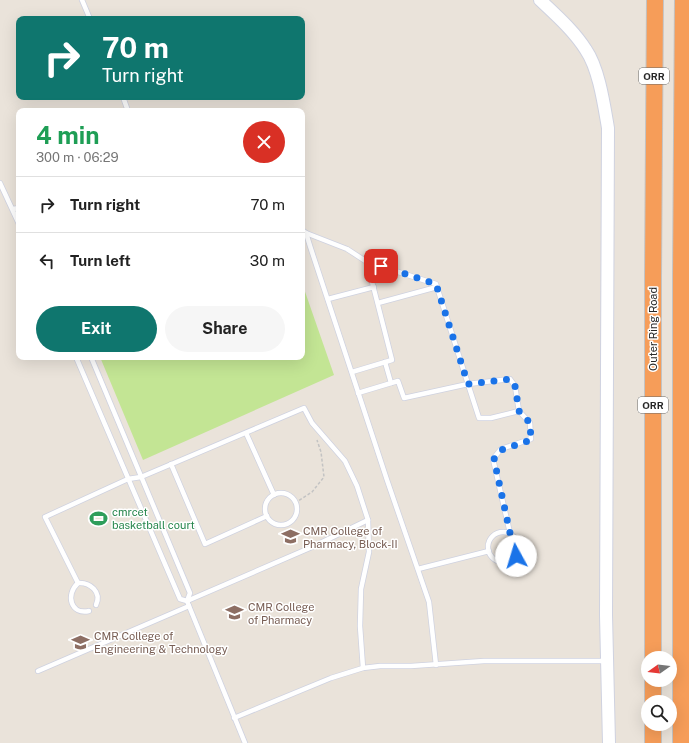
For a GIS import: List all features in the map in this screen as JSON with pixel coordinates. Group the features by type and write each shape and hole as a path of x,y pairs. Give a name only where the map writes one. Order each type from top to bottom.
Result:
{"highway":[{"name":"Outer Ring Road","path":"653,651 655,0"},
{"name":"ORR","path":"681,743 681,260 683,0"},
{"path":"681,260 689,235"},
{"path":"653,731 653,743"}],"main road":[{"path":"540,0 567,25 587,52 598,77 608,128 606,530 609,743"}],"lane":[{"path":"82,0 89,16"},
{"path":"0,183 16,216"},
{"path":"305,232 346,250 367,262 436,284 479,418 491,418 519,411"},
{"path":"305,235 328,299 358,393 429,602 436,664"},
{"path":"352,372 392,360 367,262"},
{"path":"328,299 374,287"},
{"path":"378,303 437,287"},
{"path":"77,360 180,599 188,604"},
{"path":"92,360 190,593 188,604 245,743"},
{"path":"385,362 391,383"},
{"path":"358,393 398,381 404,398 468,384 510,379 515,386 519,411 530,423 531,440 501,450 494,459 510,533 516,539 518,547 516,556 509,561 501,562 493,558 488,551 489,543 493,535 501,532 510,533"},
{"path":"78,583 45,517 128,479 141,476 171,464 304,408 312,423 345,461 357,486 368,520 369,552 361,589 360,626 363,668"},
{"path":"246,433 274,495"},
{"path":"171,464 205,544 267,516"},
{"path":"282,493 290,496 295,503 297,511 294,518 288,524 280,525 272,522 267,516 265,508 268,500 274,495 282,493"},
{"path":"38,671 188,604 368,520"},
{"path":"418,569 488,551"},
{"path":"89,611 81,612 76,609 70,595 72,588 78,583 88,583 93,587 97,596 98,601 96,605"},
{"path":"234,718 331,678 363,668 484,661 607,661"}],"path":[{"path":"295,503 312,492 324,477 320,452 312,423"}],"green space":[{"path":"305,292 334,375 143,460 101,360 305,360"}],"place":[{"name":"cmrcet basketball court","path":"99,518"},
{"name":"CMR College of Pharmacy, Block-II","path":"290,537"},
{"name":"CMR College of Pharmacy","path":"235,613"},
{"name":"CMR College of Engineering & Technology","path":"81,642"}],"route":[{"path":"381,266 436,284 468,384 510,379 515,386 519,411 530,423 531,440 501,450 494,459 510,533 516,539 518,547 516,556"}]}
